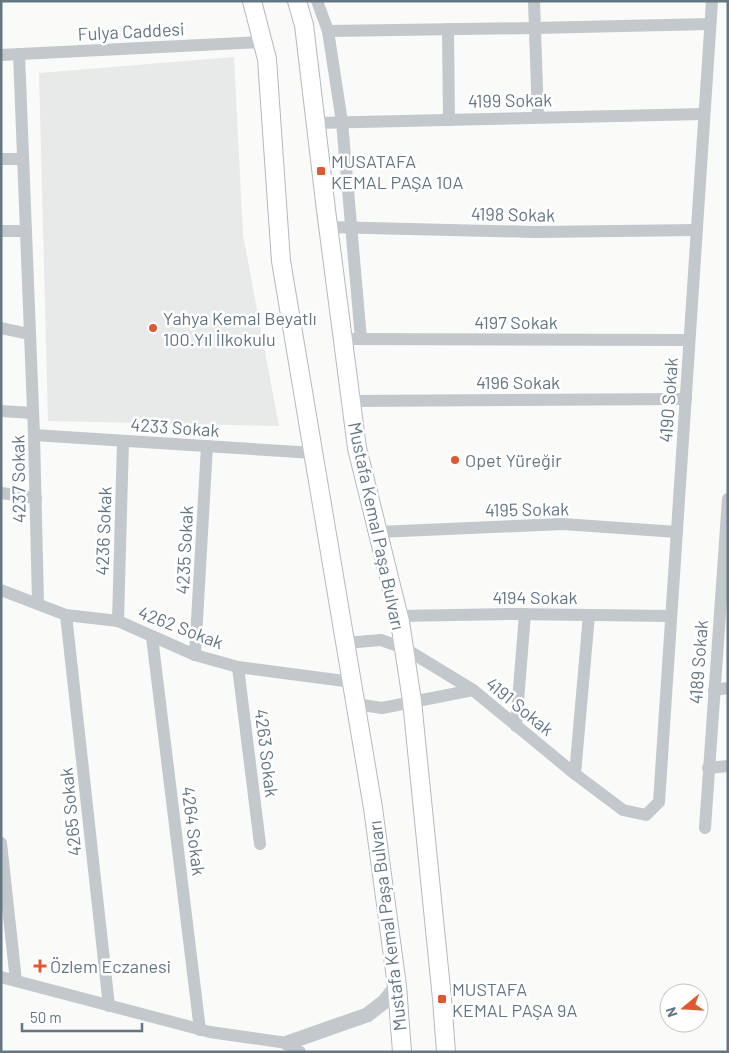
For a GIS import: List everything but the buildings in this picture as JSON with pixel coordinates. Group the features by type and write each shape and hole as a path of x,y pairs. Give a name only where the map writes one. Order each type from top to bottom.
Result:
{"main road":[{"name":"Mustafa Kemal Paşa Bulvarı","path":"252,1 267,59 281,261 382,864 397,986 402,1052"},
{"name":"Mustafa Kemal Paşa Bulvarı","path":"297,1 304,25 357,448 398,616 412,701 446,1052"}],"street":[{"path":"317,1 328,31 342,122 361,339"},
{"path":"534,1 538,117"},
{"name":"4190 Sokak","path":"659,802 712,1"},
{"path":"328,31 710,24"},
{"path":"448,29 450,120"},
{"name":"Fulya Caddesi","path":"1,55 263,42"},
{"name":"4237 Sokak","path":"20,54 34,435 38,603"},
{"name":"4199 Sokak","path":"316,123 704,114"},
{"path":"1,159 23,159"},
{"name":"4198 Sokak","path":"328,227 535,232 697,230"},
{"path":"1,231 26,232"},
{"path":"1,328 30,334"},
{"name":"4197 Sokak","path":"343,339 690,340"},
{"name":"4196 Sokak","path":"351,401 686,399"},
{"path":"1,411 33,413"},
{"name":"4233 Sokak","path":"34,435 314,453"},
{"name":"4236 Sokak","path":"118,621 123,441"},
{"name":"4235 Sokak","path":"195,655 207,446"},
{"path":"1,493 36,498"},
{"name":"4189 Sokak","path":"704,828 728,499"},
{"name":"4195 Sokak","path":"378,532 563,524 677,532"},
{"name":"4262 Sokak","path":"1,590 66,615 118,621 195,655 238,667 352,682"},
{"path":"516,726 525,614"},
{"name":"4194 Sokak","path":"398,616 525,614 671,616"},
{"name":"4265 Sokak","path":"66,615 109,1006"},
{"path":"575,774 589,615"},
{"name":"4264 Sokak","path":"152,637 200,1030"},
{"name":"4191 Sokak","path":"345,643 381,640 404,648 473,690 622,810 646,815 659,802"},
{"name":"4263 Sokak","path":"238,667 260,844"},
{"path":"714,690 728,688"},
{"path":"356,704 382,708 473,690"},
{"path":"708,768 728,766"},
{"path":"1,843 16,981"},
{"path":"1,977 200,1030 287,1043 300,1052"},
{"path":"287,1043 367,1016 384,1002 397,986"}],"shaded area":[{"name":"Yahya Kemal Beyatlı 100.Yıl İlkokulu","path":"234,57 243,235 279,426 48,421 39,73"}],"place":[{"name":"MUSATAFA KEMAL PAŞA 10A","path":"321,171"},
{"name":"Yahya Kemal Beyatlı 100.Yıl İlkokulu","path":"153,328"},
{"name":"Opet Yüreğir","path":"455,460"},
{"name":"Özlem Eczanesi","path":"40,966"},
{"name":"MUSTAFA KEMAL PAŞA 9A","path":"442,999"}]}
